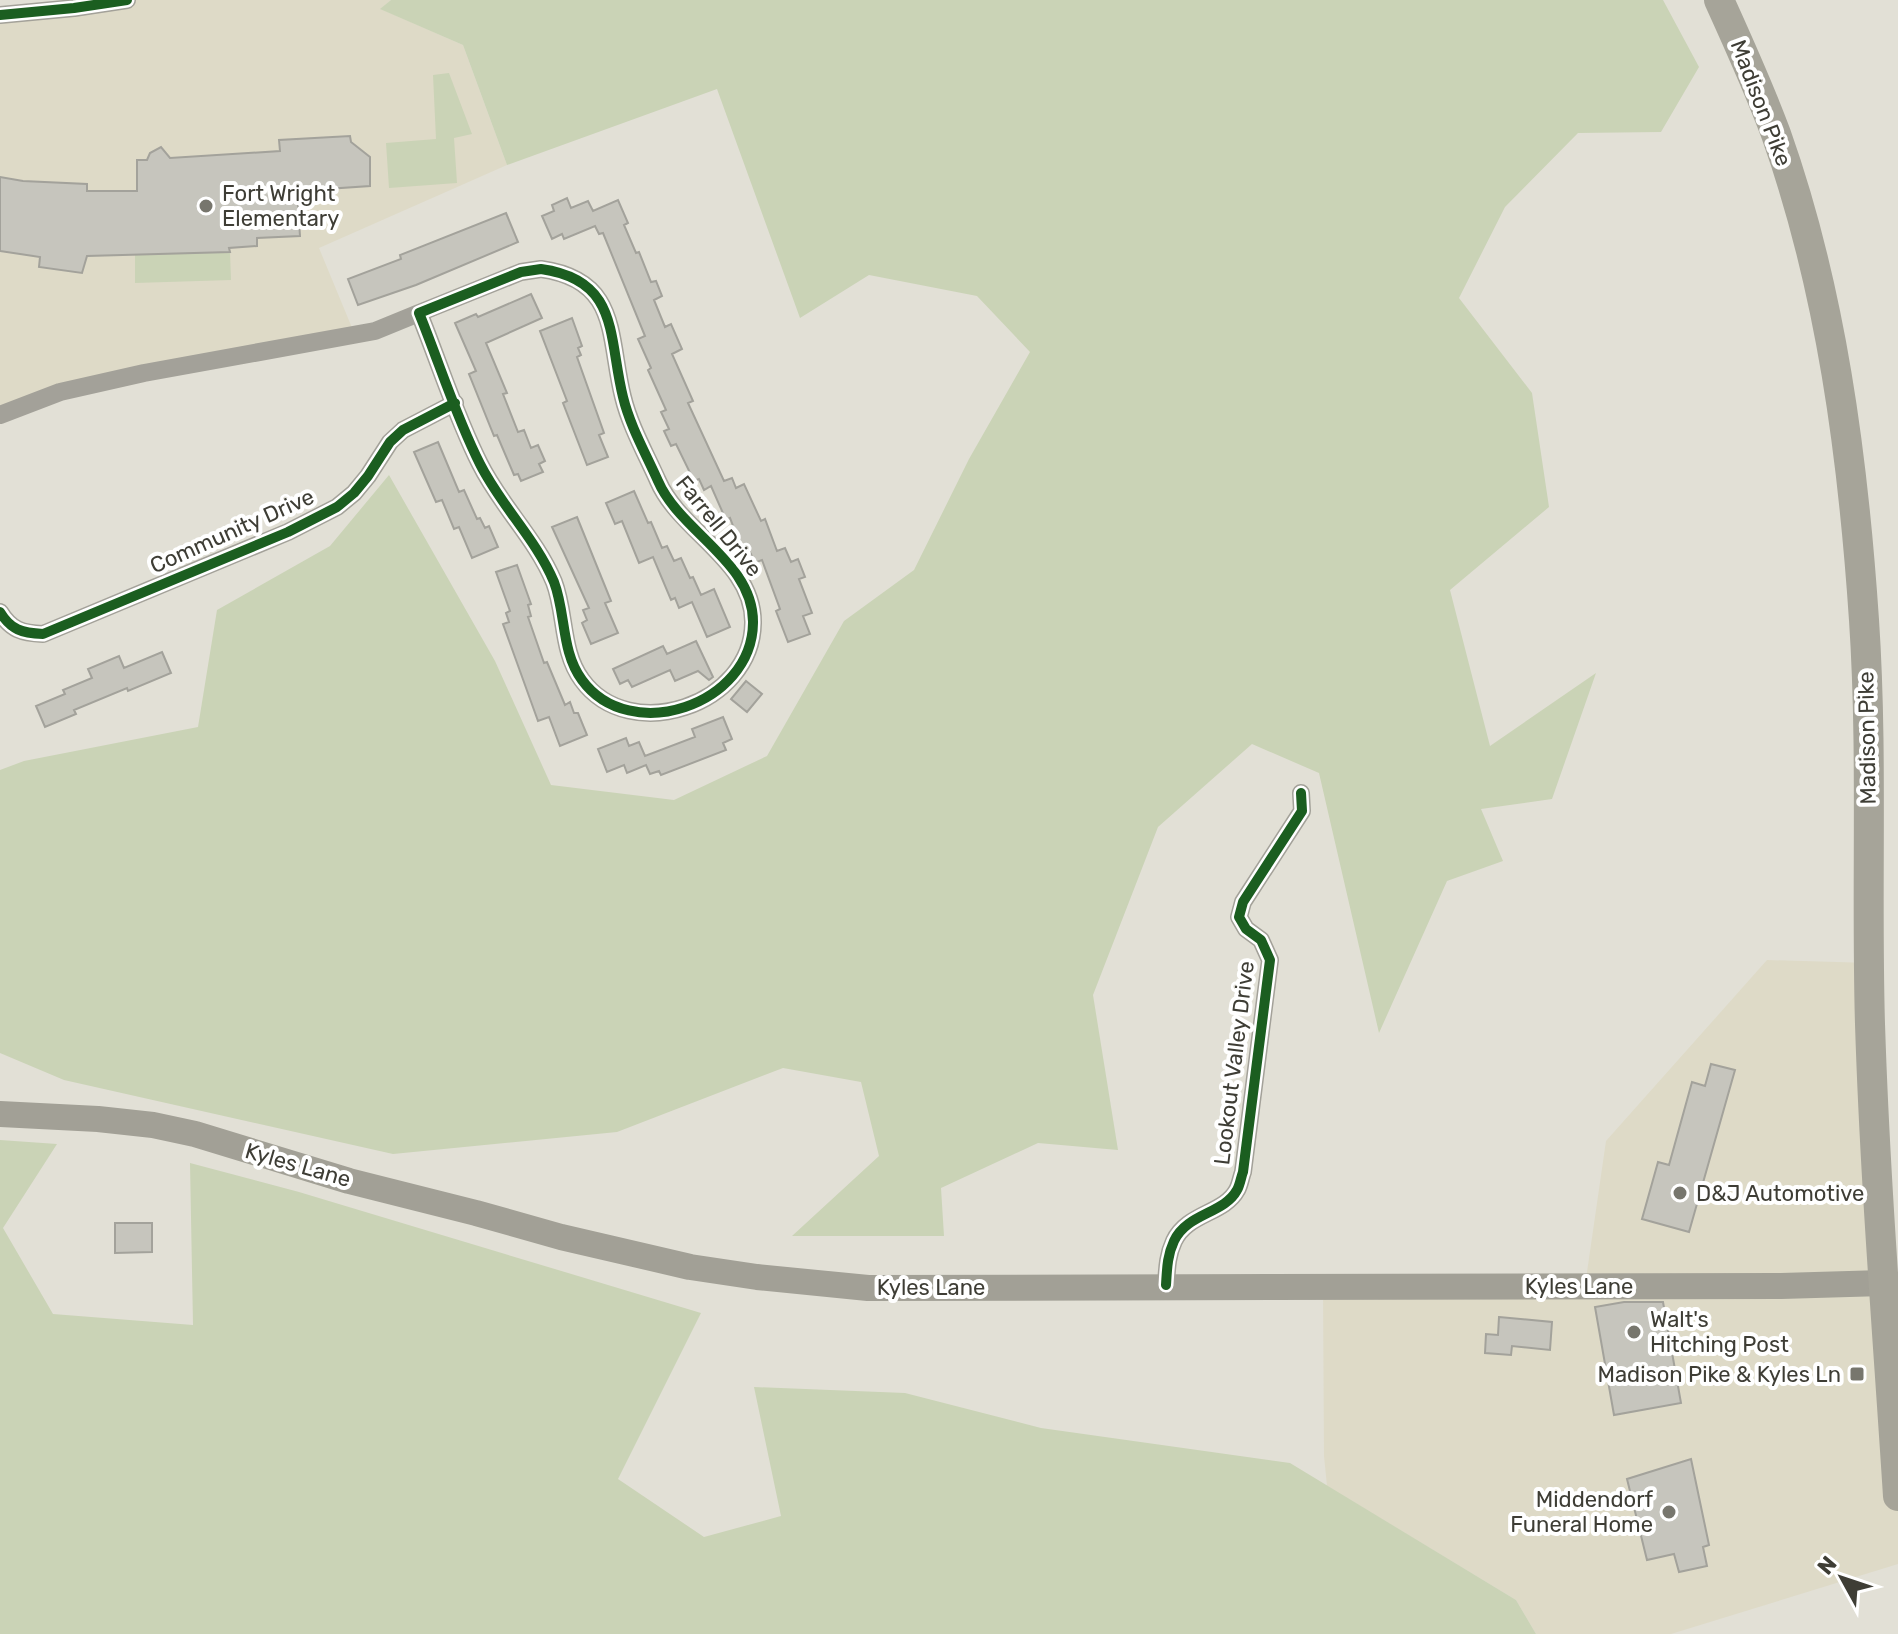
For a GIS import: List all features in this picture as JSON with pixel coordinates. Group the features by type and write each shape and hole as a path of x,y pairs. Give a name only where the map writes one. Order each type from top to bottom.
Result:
{"main road":[{"name":"Madison Pike","path":"1719,0 1776,134 1804,226 1826,312 1853,493 1864,623 1870,1023 1898,1496"},
{"name":"Kyles Lane","path":"0,1114 153,1125 195,1134 321,1173 561,1237 690,1267 868,1288 1883,1283"}],"street":[{"path":"0,15 127,0"},
{"name":"Farrell Drive","path":"0,415 60,392 144,373 375,331 419,313 521,272 541,269 558,271 591,289 607,312 623,397 665,498 728,564 746,589 751,603 753,622 748,649 739,667 709,697 680,708 650,713 622,710 589,689 577,673 570,654 553,579 531,540 494,491 478,461 419,313"},
{"name":"Community Drive","path":"0,612 8,624 22,633 43,634 288,532 337,507 354,493 390,442 403,430 455,403"},
{"name":"Lookout Valley Drive","path":"1166,1285 1168,1260 1175,1239 1203,1213 1222,1206 1237,1191 1243,1172 1270,960 1261,940 1246,929 1239,917 1243,902 1302,811 1301,793"}],"shaded area":[{"name":"Fort Wright Elementary","path":"127,0 391,0 381,9 463,45 507,165 319,248 355,335 144,373 0,415 0,15"},
{"path":"1767,960 1870,963 1898,1497 1898,1564 1671,1634 1536,1634 1516,1600 1327,1486 1323,1287 1585,1286 1606,1141"}],"green space":[{"path":"391,0 1663,0 1699,67 1661,132 1578,133 1505,207 1459,298 1532,393 1549,507 1450,590 1490,746 1596,673 1552,799 1481,809 1503,861 1447,881 1379,1033 1319,773 1252,744 1158,827 1093,995 1118,1150 1038,1143 941,1188 944,1236 792,1236 879,1156 861,1082 783,1068 617,1132 393,1154 64,1080 0,1053 0,770 24,761 198,727 217,610 330,546 389,475 495,661 551,785 674,800 767,756 844,621 914,570 969,459 1030,352 977,296 869,275 800,318 717,89 507,165 463,45 380,9"},
{"path":"449,73 472,134 454,138 457,183 389,188 386,143 436,139 433,75"},
{"path":"230,252 231,280 135,283 135,255"},
{"path":"0,1140 57,1144 3,1228 53,1314 193,1325 190,1163 299,1192 701,1313 618,1479 704,1537 781,1516 754,1387 905,1393 1041,1428 1290,1463 1516,1600 1536,1634 0,1634"}],"building":[{"name":"Fort Wright Elementary","path":"350,136 351,142 370,157 370,186 297,191 300,236 257,238 257,246 229,248 230,252 87,256 82,273 39,267 40,257 0,251 0,177 87,184 87,191 137,191 137,160 147,160 150,153 161,147 170,158 280,151 279,140"},
{"path":"567,198 571,208 588,201 593,211 618,200 636,253 639,252 651,282 656,281 662,296 654,300 665,327 671,324 682,349 672,354 693,401 688,403 724,481 732,478 736,488 744,484 761,521 765,519 777,551 785,548 791,562 798,559 805,577 799,579 812,613 803,616 810,634 788,642 762,560 754,563 751,554 745,557 730,518 726,520 711,486 704,490 699,479 694,481 676,444 671,446 664,431 669,429 661,412 666,410 638,339 645,336 603,233 599,234 595,226 564,239 562,234 552,239 542,216 554,211 552,205"},
{"path":"506,213 518,242 416,285 358,305 348,279"},
{"path":"531,294 542,318 486,343 507,393 503,394 518,432 524,430 531,448 538,445 545,461 539,464 543,472 521,481 518,474 514,475 497,435 494,436 469,374 476,371 455,323 476,314 478,317"},
{"path":"572,318 582,346 578,348 581,355 577,357 604,433 599,435 608,457 587,465 540,331"},
{"path":"438,442 459,492 464,490 477,519 480,518 485,528 489,526 498,547 472,558 459,527 454,529 442,500 436,502 414,452"},
{"path":"634,491 662,548 667,546 674,561 681,558 701,595 714,589 730,627 707,637 692,602 679,608 675,598 671,600 653,557 639,563 622,521 615,524 606,503"},
{"path":"577,517 611,601 605,603 618,633 591,644 582,623 587,620 583,610 589,608 552,527"},
{"path":"517,565 531,604 528,605 531,616 528,617 544,663 547,662 565,705 570,702 574,713 578,713 587,735 560,746 549,717 538,721 503,624 509,622 506,613 510,611 496,572"},
{"path":"696,641 713,677 709,680 698,671 675,681 670,670 632,687 628,680 620,684 613,669 663,646 667,654"},
{"path":"162,652 171,673 74,710 76,714 45,727 36,706 92,678 88,669 119,656 124,668"},
{"path":"746,681 762,694 747,712 731,699"},
{"path":"723,717 732,739 723,743 726,750 661,775 659,771 650,774 646,765 627,773 624,765 607,772 598,749 626,738 629,746 639,742 645,756 695,737 692,729"},
{"path":"1711,1064 1735,1070 1689,1232 1642,1219 1658,1162 1669,1165 1692,1082 1705,1086"},
{"path":"115,1223 152,1223 152,1252 115,1253"},
{"name":"Walt's Hitching Post","path":"1624,1302 1663,1302 1681,1403 1614,1415 1595,1307"},
{"path":"1499,1317 1552,1322 1550,1350 1512,1346 1511,1355 1485,1353 1486,1334 1498,1335"},
{"name":"Middendorf Funeral Home","path":"1691,1459 1709,1545 1703,1547 1707,1566 1679,1572 1674,1554 1647,1560 1627,1479"}],"cycle path":[{"path":"0,15 127,0"},
{"path":"541,269 567,275 585,285 598,299 611,333 626,408 658,481 682,516 729,565 742,582 750,601 753,623 747,652 733,676 711,694 685,707 657,713 629,710 603,700 582,680 570,657 558,594 547,566 480,464 419,313 521,272 541,269"},
{"path":"0,612 8,623 18,629 43,634 288,532 337,507 354,493 390,442 403,430 455,403"},
{"path":"1166,1285 1170,1252 1180,1232 1231,1198 1243,1172 1270,960 1261,940 1246,929 1239,917 1243,902 1302,811 1301,793"}],"place":[{"name":"Fort Wright Elementary","path":"206,206"},
{"name":"D&J Automotive","path":"1680,1193"},
{"name":"Walt's Hitching Post","path":"1634,1332"},
{"name":"Madison Pike & Kyles Ln","path":"1857,1374"},
{"name":"Middendorf Funeral Home","path":"1669,1512"}]}
